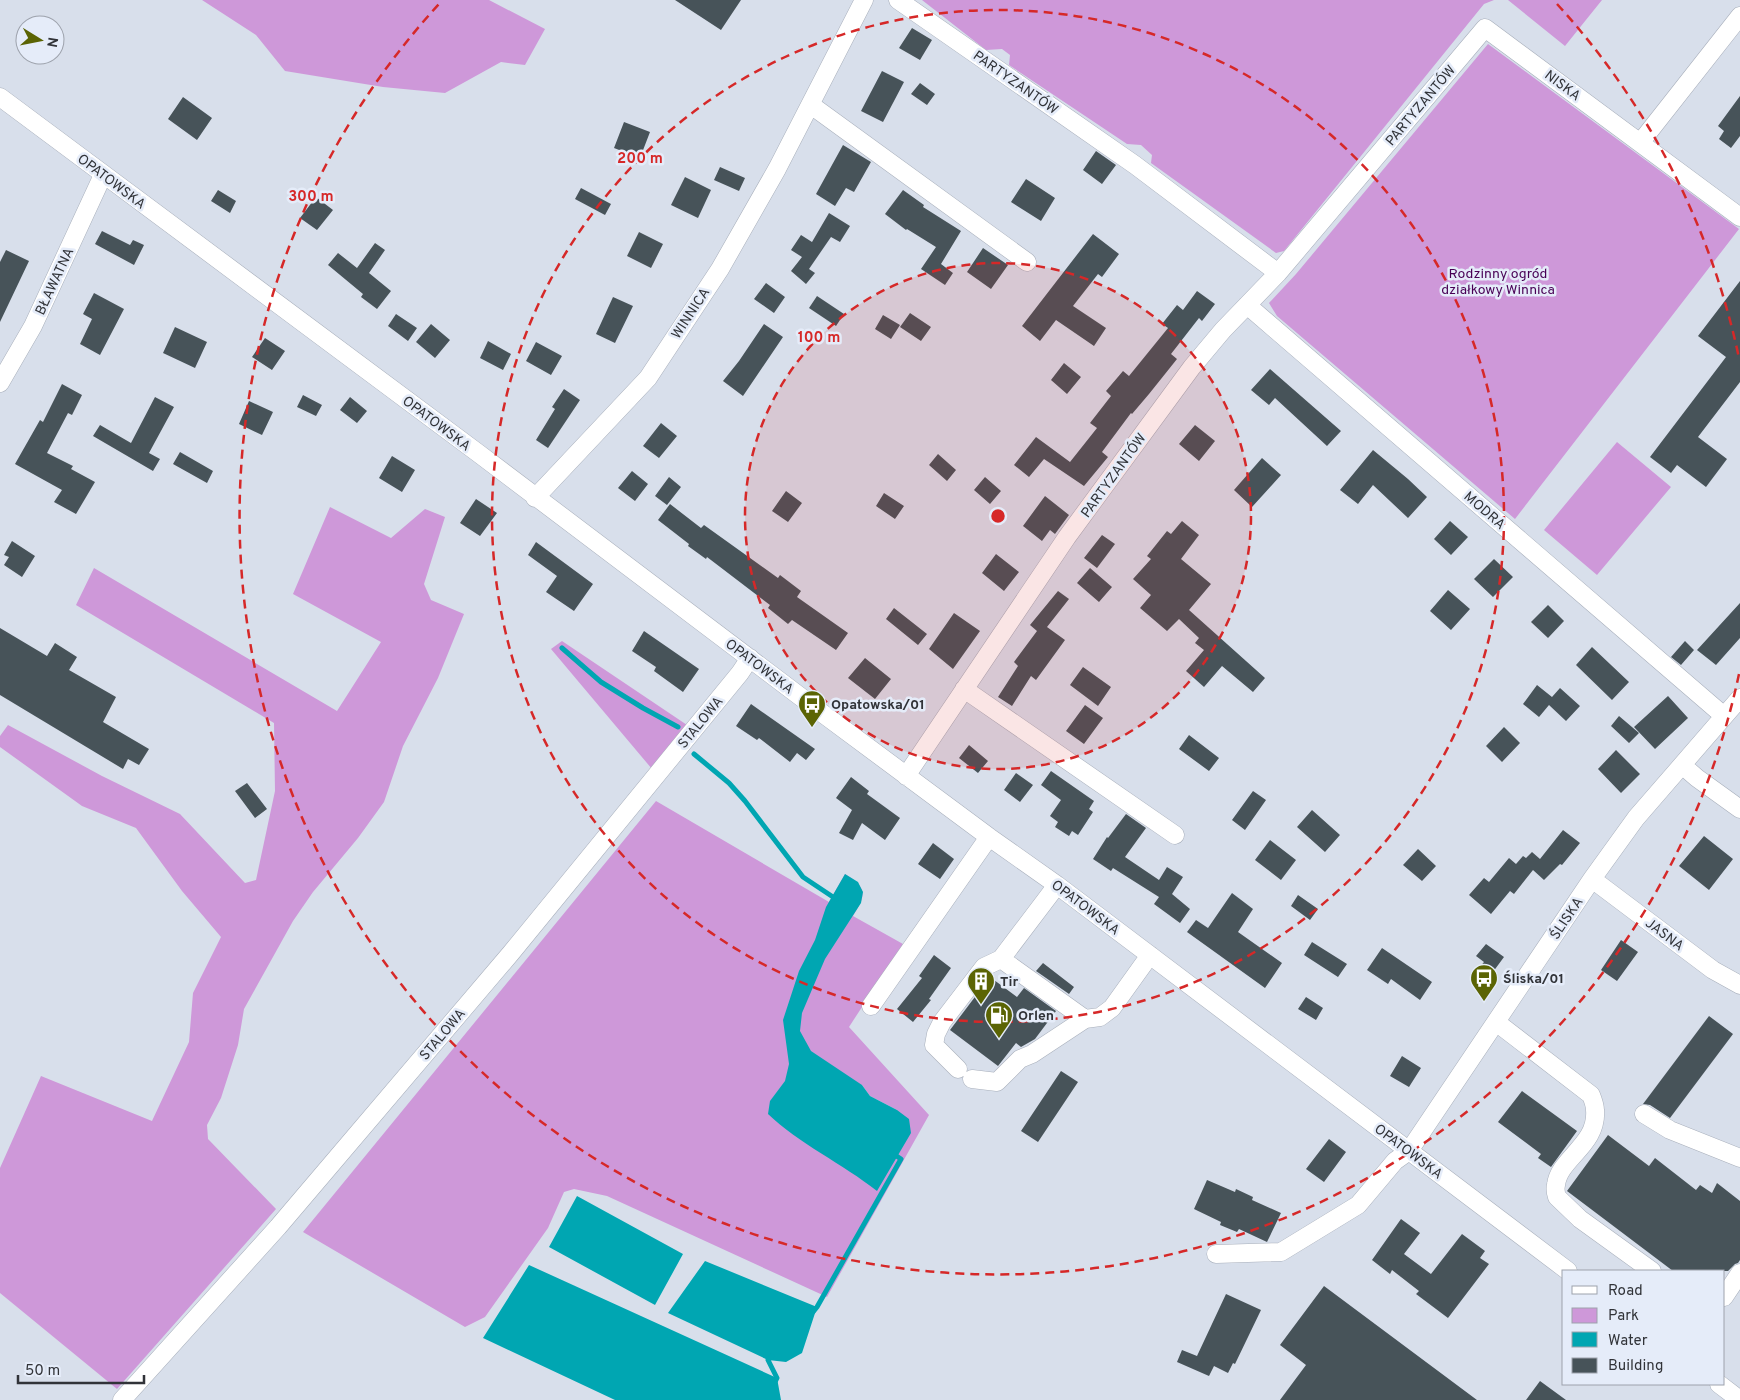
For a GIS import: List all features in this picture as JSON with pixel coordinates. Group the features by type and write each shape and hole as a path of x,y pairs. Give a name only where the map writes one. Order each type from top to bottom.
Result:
{"street":[{"name":"WINNICA","path":"536,498 648,378 720,269 789,149 864,0"},
{"name":"PARTYZANTÓW","path":"898,0 1135,166 1278,273"},
{"path":"1640,143 1740,16"},
{"name":"PARTYZANTÓW","path":"906,776 1067,537 1192,367 1223,330 1278,273 1485,28"},
{"name":"NISKA","path":"1485,28 1740,217"},
{"name":"OPATOWSKA","path":"0,97 906,776 1057,885 1567,1270"},
{"path":"812,105 1027,262"},
{"name":"BŁAWATNA","path":"0,383 33,326 103,175"},
{"name":"MODRA","path":"1247,305 1724,716"},
{"name":"STALOWA","path":"122,1400 278,1227 498,968 740,673 750,658"},
{"path":"964,689 1175,835"},
{"name":"ŚLISKA","path":"1216,1254 1282,1252 1358,1205 1394,1162 1408,1152 1592,879 1636,818 1740,698"},
{"path":"1682,765 1740,809"},
{"path":"871,1006 989,837"},
{"name":"JASNA","path":"1592,879 1713,970 1740,985"},
{"path":"1057,885 1001,959 984,967 942,1022 936,1034 934,1045 965,1074 997,1082 1020,1059 1032,1054 1085,1019 1100,1017 1112,1008 1150,955"},
{"path":"1001,959 1085,1019"},
{"path":"1496,1022 1591,1095 1595,1111 1592,1129 1582,1147 1561,1171 1556,1186 1557,1197 1580,1219 1651,1270"},
{"path":"1644,1114 1670,1130 1740,1158"},
{"path":"1725,1296 1740,1273"},
{"path":"1720,1385 1740,1400"}],"green space":[{"path":"202,0 489,0 545,29 525,65 501,62 445,93 383,87 285,71 256,35"},
{"path":"922,0 1494,0 1484,4 1284,251 1276,253 1151,163 1152,155 1141,145 1127,144 1009,65 1010,55 1002,49 986,50"},
{"path":"1508,0 1602,0 1565,46"},
{"name":"Rodzinny ogród działkowy Winnica","path":"1488,44 1739,229 1515,519 1277,316 1269,303 1296,274"},
{"path":"1617,442 1671,487 1597,575 1544,530"},
{"path":"330,507 391,538 425,509 445,517 424,584 431,600 464,614 438,678 403,746 384,802 358,838 313,892 293,921 244,1009 238,1045 221,1098 207,1125 208,1139 276,1209 117,1389 0,1293 0,1168 41,1076 152,1121 189,1042 193,993 221,937 182,891 136,828 82,806 0,747 0,736 8,725 102,776 180,814 245,883 256,880 275,791 274,723 76,605 94,568 337,711 381,642 293,594"},
{"path":"562,641 690,727 652,769 551,649"},
{"path":"656,801 829,902 845,874 858,884 862,892 860,903 853,916 903,944 849,1027 929,1115 827,1297 607,1196 574,1189 564,1192 548,1228 485,1317 465,1327 303,1232","holes":["862,1085 870,1096 897,1110 799,1091"]}],"water":[{"path":"845,874 858,882 863,892 861,903 825,959 802,1013 800,1031 811,1051 862,1085 870,1096 897,1110 909,1119 911,1133 877,1191 780,1125 768,1114 770,1101 785,1081 789,1064 783,1020 799,971 815,940 826,907"},
{"path":"577,1196 683,1254 655,1305 549,1247"},
{"path":"705,1261 817,1307 802,1353 786,1362 768,1360 668,1313"},
{"path":"529,1265 777,1378 781,1400 615,1400 483,1338"}],"building":[{"path":"675,0 741,0 721,30"},
{"path":"912,28 932,40 920,60 899,48"},
{"path":"882,71 904,82 883,122 861,111"},
{"path":"920,83 935,94 927,105 911,94"},
{"path":"1740,96 1740,136 1731,148 1719,139 1724,131 1718,126"},
{"path":"183,97 212,118 197,140 168,119"},
{"path":"624,122 650,132 640,158 614,148"},
{"path":"843,145 871,162 854,192 846,188 835,206 816,194"},
{"path":"1096,151 1116,165 1102,184 1083,170"},
{"path":"720,167 745,178 739,191 714,180"},
{"path":"685,177 711,190 698,218 671,205"},
{"path":"1026,179 1055,198 1041,221 1011,202"},
{"path":"581,188 611,204 605,215 575,199"},
{"path":"218,190 236,201 230,213 211,201"},
{"path":"903,190 924,205 923,207 961,231 941,264 953,273 945,285 921,269 936,247 906,230 885,214"},
{"path":"316,197 333,210 317,230 300,218"},
{"path":"829,213 850,226 840,242 831,237 809,269 815,273 806,284 791,271 802,257 791,250 801,235 812,242"},
{"path":"102,231 130,245 133,240 144,245 134,265 95,244"},
{"path":"639,232 663,244 651,268 627,256"},
{"path":"1093,234 1119,254 1102,277 1098,274 1073,306 1106,328 1094,346 1056,320 1040,341 1022,326"},
{"path":"375,243 385,250 369,273 391,291 377,309 361,297 363,294 328,265 338,253 357,268"},
{"path":"983,248 1008,265 991,289 967,272"},
{"path":"6,250 29,261 0,322 0,262"},
{"path":"1740,281 1740,382 1698,437 1727,459 1706,487 1677,465 1671,473 1650,457 1726,357 1698,336"},
{"path":"766,283 785,297 774,313 754,299"},
{"path":"1197,291 1215,304 1202,321 1199,318 1171,354 1177,359 1131,413 1102,452 1108,457 1084,486 1044,459 1029,477 1014,465 1036,437 1070,462 1097,428 1090,423 1111,396 1106,391 1123,371 1129,376 1168,328 1162,324 1177,305 1183,310"},
{"path":"94,293 124,309 100,355 80,344 92,319 83,314"},
{"path":"817,296 844,314 836,326 809,308"},
{"path":"613,297 633,306 615,343 596,334"},
{"path":"910,313 931,327 921,341 900,327"},
{"path":"396,314 417,328 408,341 388,326"},
{"path":"883,315 900,325 891,339 875,329"},
{"path":"431,324 450,340 435,358 416,342"},
{"path":"764,324 783,337 743,396 723,381"},
{"path":"175,327 207,342 195,368 163,353"},
{"path":"265,338 285,351 272,370 252,357"},
{"path":"488,341 511,354 503,370 480,358"},
{"path":"536,342 562,356 551,375 526,361"},
{"path":"1064,363 1081,377 1067,394 1051,380"},
{"path":"1270,369 1341,431 1327,446 1275,398 1269,405 1251,390"},
{"path":"62,384 82,395 72,415 68,413 47,453 73,466 71,469 95,482 76,514 54,502 62,490 15,464 40,420 43,422"},
{"path":"564,389 580,400 548,448 536,440 555,409 552,407"},
{"path":"303,395 322,405 316,416 297,407"},
{"path":"155,397 174,407 149,453 160,459 153,471 93,436 100,425 131,443"},
{"path":"350,397 367,411 357,423 340,410"},
{"path":"249,401 273,412 262,435 239,424"},
{"path":"661,423 677,436 659,458 643,446"},
{"path":"1195,425 1215,441 1199,461 1179,444"},
{"path":"1373,450 1427,497 1408,518 1373,485 1358,504 1340,490"},
{"path":"180,452 213,471 207,483 173,464"},
{"path":"938,454 956,470 947,481 929,465"},
{"path":"392,456 415,470 402,492 379,478"},
{"path":"1262,458 1281,475 1252,507 1234,490"},
{"path":"632,471 648,484 635,501 618,488"},
{"path":"669,477 681,487 667,505 655,496"},
{"path":"985,477 1001,491 990,504 974,490"},
{"path":"786,491 802,503 788,522 772,511"},
{"path":"884,493 904,506 895,519 876,506"},
{"path":"1045,496 1069,515 1055,534 1050,530 1042,541 1023,526"},
{"path":"476,499 497,513 480,536 460,523"},
{"path":"670,504 701,528 704,525 778,578 780,575 801,591 797,597 848,633 836,650 792,620 788,624 768,608 770,605 707,557 706,559 688,546 689,544 658,520"},
{"path":"1182,521 1199,535 1181,559 1211,584 1189,610 1265,678 1253,692 1222,666 1204,687 1186,671 1204,650 1195,643 1199,638 1179,619 1167,631 1140,608 1151,595 1133,579 1151,559 1147,556 1167,531 1171,534"},
{"path":"1450,521 1468,537 1451,555 1434,539"},
{"path":"1102,535 1115,544 1097,568 1084,558"},
{"path":"12,541 35,556 22,577 4,565 9,557 4,555"},
{"path":"536,542 593,584 574,611 546,592 557,576 528,555"},
{"path":"996,554 1019,572 1004,591 982,573"},
{"path":"1494,559 1513,577 1493,597 1474,579"},
{"path":"1090,568 1112,587 1099,602 1077,583"},
{"path":"1448,590 1470,609 1451,630 1430,611"},
{"path":"1058,591 1069,599 1047,627 1065,640 1036,680 1031,676 1012,706 998,697 1018,666 1014,662 1037,631 1030,625"},
{"path":"1740,603 1740,638 1716,665 1697,650"},
{"path":"1548,605 1564,621 1548,638 1531,622"},
{"path":"894,608 927,634 918,645 886,619"},
{"path":"954,613 980,631 953,669 929,649"},
{"path":"0,628 47,656 55,643 77,657 69,670 116,697 103,722 149,749 139,765 128,759 123,769 0,695"},
{"path":"644,631 699,669 683,692 654,671 656,667 632,651"},
{"path":"1685,641 1694,650 1681,665 1671,657"},
{"path":"1592,647 1629,682 1612,700 1576,665"},
{"path":"865,658 891,679 875,699 848,678"},
{"path":"1083,667 1111,687 1098,706 1070,685"},
{"path":"1537,685 1552,697 1560,688 1580,706 1566,721 1549,705 1539,717 1523,704"},
{"path":"1668,696 1688,718 1655,749 1634,727"},
{"path":"751,704 815,749 806,760 797,753 790,762 759,738 757,740 736,726"},
{"path":"1085,705 1103,718 1084,744 1066,731"},
{"path":"1619,716 1639,733 1629,743 1611,726"},
{"path":"1504,727 1520,743 1502,762 1486,746"},
{"path":"1189,735 1219,758 1209,771 1179,749"},
{"path":"969,745 988,761 978,773 959,758"},
{"path":"1616,750 1640,774 1621,793 1598,769"},
{"path":"1051,771 1094,801 1089,809 1093,812 1078,835 1072,831 1069,836 1055,827 1058,822 1050,816 1061,800 1041,785"},
{"path":"1016,773 1033,785 1020,802 1004,790"},
{"path":"851,777 869,791 867,794 900,818 885,840 862,823 853,840 839,833 852,810 836,798"},
{"path":"247,783 267,809 255,818 235,791"},
{"path":"1253,791 1266,800 1245,830 1232,820"},
{"path":"1312,810 1340,835 1325,852 1297,827"},
{"path":"1126,814 1146,828 1125,857 1159,880 1167,867 1183,877 1172,894 1190,909 1180,923 1154,904 1159,897 1113,868 1111,871 1093,859 1107,837"},
{"path":"1563,830 1580,843 1562,865 1560,864 1544,880 1533,870 1514,894 1510,891 1491,914 1469,895 1484,878 1489,882 1509,858 1516,864 1523,856 1526,858 1532,852 1540,859"},
{"path":"1704,836 1733,859 1709,890 1679,866"},
{"path":"1270,840 1296,860 1281,880 1255,860"},
{"path":"933,843 954,859 940,879 918,864"},
{"path":"1418,849 1436,866 1422,881 1403,865"},
{"path":"1232,893 1253,909 1238,932 1282,963 1265,988 1187,932 1196,920 1208,928"},
{"path":"1298,895 1318,909 1310,920 1291,906"},
{"path":"1621,940 1638,952 1617,981 1601,970"},
{"path":"1312,942 1347,964 1338,977 1304,955"},
{"path":"1486,944 1504,957 1490,976 1479,968 1484,962 1476,956"},
{"path":"1382,948 1432,982 1420,1000 1391,979 1388,984 1367,970"},
{"path":"934,955 951,968 929,999 931,1000 913,1022 897,1009 922,978 919,976"},
{"path":"1043,963 1074,987 1069,994 1036,971"},
{"path":"990,977 1017,997 1024,988 1056,1011 1035,1039 1021,1047 1016,1043 998,1066 950,1030"},
{"path":"1306,997 1323,1008 1316,1020 1298,1009"},
{"path":"1709,1016 1733,1034 1670,1118 1650,1105 1643,1104"},
{"path":"1402,1056 1421,1068 1409,1087 1390,1076"},
{"path":"1061,1071 1078,1082 1038,1142 1021,1131"},
{"path":"1522,1091 1577,1131 1551,1167 1538,1158 1541,1154 1498,1122"},
{"path":"1608,1135 1649,1166 1655,1158 1696,1190 1700,1185 1712,1193 1717,1183 1740,1201 1740,1260 1728,1271 1672,1270 1567,1191"},
{"path":"1329,1139 1346,1152 1324,1182 1306,1169"},
{"path":"1207,1180 1235,1192 1236,1189 1253,1197 1252,1200 1281,1213 1267,1242 1239,1229 1237,1232 1220,1225 1221,1222 1194,1209"},
{"path":"1401,1219 1420,1233 1404,1254 1431,1274 1462,1234 1485,1251 1480,1258 1489,1264 1448,1318 1416,1294 1419,1291 1392,1270 1390,1274 1372,1260"},
{"path":"1324,1286 1477,1400 1280,1400 1306,1365 1280,1345"},
{"path":"1226,1294 1261,1310 1235,1364 1233,1363 1228,1373 1214,1366 1209,1376 1177,1362 1182,1350 1197,1356"},
{"path":"1540,1381 1566,1400 1526,1400"}],"waterway":[{"path":"562,648 601,682 678,727"},
{"path":"694,754 729,783 745,801 803,877 836,899"},
{"path":"813,1312 901,1159 892,1153"},
{"path":"772,1356 768,1360 777,1378 774,1384"}],"place":[{"name":"Opatowska/01","path":"812,728"},
{"name":"Śliska/01","path":"1484,1002"},
{"name":"Tir","path":"981,1005"},
{"name":"Orlen","path":"999,1039"}]}
